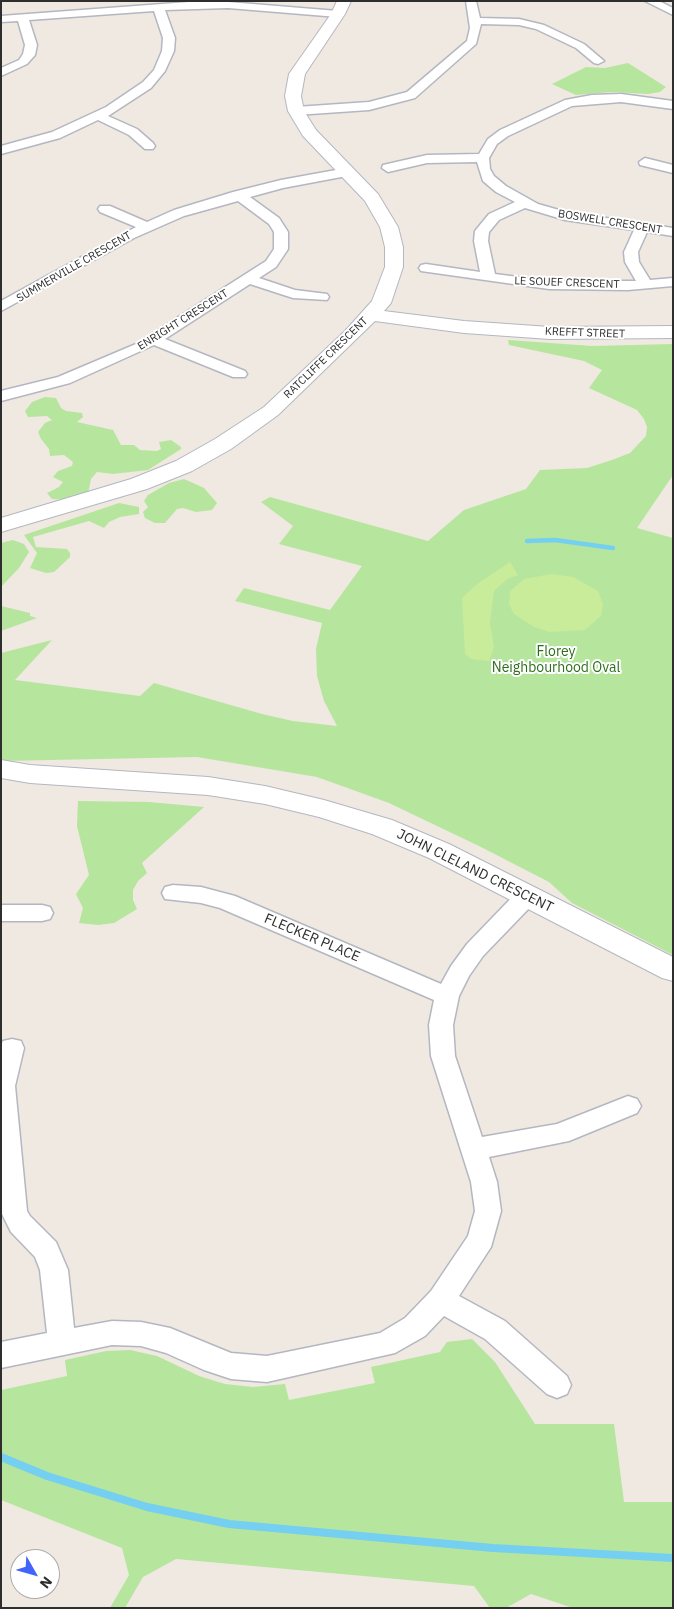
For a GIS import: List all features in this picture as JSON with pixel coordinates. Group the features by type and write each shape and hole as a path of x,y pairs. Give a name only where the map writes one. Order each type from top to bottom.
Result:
{"street":[{"path":"296,111 374,105 411,95 472,42 476,35 471,1"},
{"path":"650,1 673,12"},
{"path":"1,19 158,7 228,5 341,8"},
{"path":"1,150 46,139 98,116 131,98 147,85 163,65 168,51 169,38 158,7"},
{"name":"RATCLIFFE CRESCENT","path":"1,525 107,495 184,466 257,422 352,336 376,309 394,267 394,247 385,217 372,198 309,133 296,111 293,96 297,74 341,8"},
{"path":"1,73 23,62 29,55 31,45 23,18"},
{"path":"475,21 519,22 540,27 580,46 598,61"},
{"path":"388,168 427,159 483,158 492,142 504,133 569,103 611,98 667,104 673,94"},
{"path":"98,116 133,132 149,146"},
{"name":"BOSWELL CRESCENT","path":"483,158 484,169 488,178 500,190 524,203 565,216 673,232"},
{"path":"645,162 673,169"},
{"name":"SUMMERVILLE CRESCENT","path":"1,307 147,227 194,208 238,195 348,172"},
{"name":"ENRIGHT CRESCENT","path":"1,396 83,373 141,347 271,264 279,254 283,243 281,232 274,221 238,195"},
{"path":"488,278 481,242 482,231 494,217 524,203"},
{"name":"SUMMERVILLE CRESCENT","path":"104,209 147,227"},
{"name":"LE SOUEF CRESCENT","path":"642,228 631,252 632,262 646,285"},
{"name":"LE SOUEF CRESCENT","path":"426,268 488,278 557,285 646,285 673,282"},
{"path":"249,279 293,294 322,297"},
{"name":"KREFFT STREET","path":"376,309 464,327 550,333 638,334 671,332"},
{"path":"152,339 239,374"},
{"name":"JOHN CLELAND CRESCENT","path":"1,769 30,774 208,786 265,795 324,809 382,827 439,850 673,970"},
{"name":"JOHN CLELAND CRESCENT","path":"1,779 30,774"},
{"name":"FLECKER PLACE","path":"173,894 201,895 228,902 447,996"},
{"path":"1,1356 112,1333 141,1334 170,1341 223,1364 267,1368 385,1344 416,1327 441,1300 481,1239 488,1211 484,1182 443,1056 441,1025 447,996 458,972 475,950 528,895"},
{"path":"1,913 42,913"},
{"path":"12,1048 2,1085 14,1211 20,1224 46,1250 54,1270 62,1343"},
{"path":"473,1149 560,1134 628,1106"},
{"path":"441,1300 495,1330 557,1385"}],"green space":[{"path":"628,63 666,87 660,92 648,94 611,92 576,95 552,84 586,67 605,68"},
{"name":"Florey Neighbourhood Oval","path":"508,340 592,346 673,344 673,475 637,528 673,538 673,955 572,903 549,882 481,847 389,803 317,777 197,757 1,761 1,653 52,640 15,680 140,696 154,683 262,714 293,721 337,726 324,701 317,676 316,649 322,623 235,601 244,588 330,610 362,566 279,544 293,526 261,502 270,497 428,541 464,510 526,489 540,470 587,468 612,460 630,453 646,436 647,427 637,410 589,388 602,370 584,361 509,345"},
{"path":"45,397 56,398 61,408 66,411 82,413 83,417 77,422 113,430 121,445 134,445 140,450 157,451 161,449 159,442 171,440 181,449 148,470 113,474 97,472 91,479 88,494 68,500 52,499 47,493 59,487 63,482 53,477 58,471 72,466 73,462 64,455 50,456 49,449 41,439 38,432 45,423 52,420 47,416 28,417 25,411 32,402"},
{"path":"184,479 204,488 217,503 212,510 196,512 183,508 177,509 165,523 155,523 145,518 143,512 148,507 144,501 148,495 169,483"},
{"path":"119,503 139,507 139,514 120,517 109,522 104,528 89,521 33,537 36,547 67,549 70,557 54,572 46,573 30,568 37,553 24,535"},
{"path":"13,540 24,544 29,552 19,568 1,587 1,543"},
{"path":"510,562 518,575 507,579 494,591 490,623 494,647 489,661 471,659 465,654 462,598 477,584"},
{"path":"551,574 573,577 598,591 603,604 601,616 585,630 549,632 534,627 514,614 509,604 510,591 524,579"},
{"path":"1,606 30,613 30,616 37,618 1,631"},
{"path":"78,801 149,802 204,807 142,863 147,873 138,881 133,890 133,900 137,909 114,923 98,925 79,923 83,908 76,894 89,875 77,826"},
{"path":"472,1339 495,1362 535,1424 614,1424 624,1502 673,1502 673,1608 573,1608 531,1594 506,1608 490,1608 474,1586 176,1559 143,1577 125,1608 110,1608 129,1575 122,1548 1,1500 1,1390 67,1376 65,1360 106,1351 130,1350 157,1356 199,1376 225,1384 253,1387 285,1384 289,1400 375,1383 371,1367 440,1352 447,1342"}],"waterway":[{"path":"527,541 555,540 613,548"},
{"path":"1,1457 47,1476 147,1507 229,1524 493,1548 673,1558"}]}
